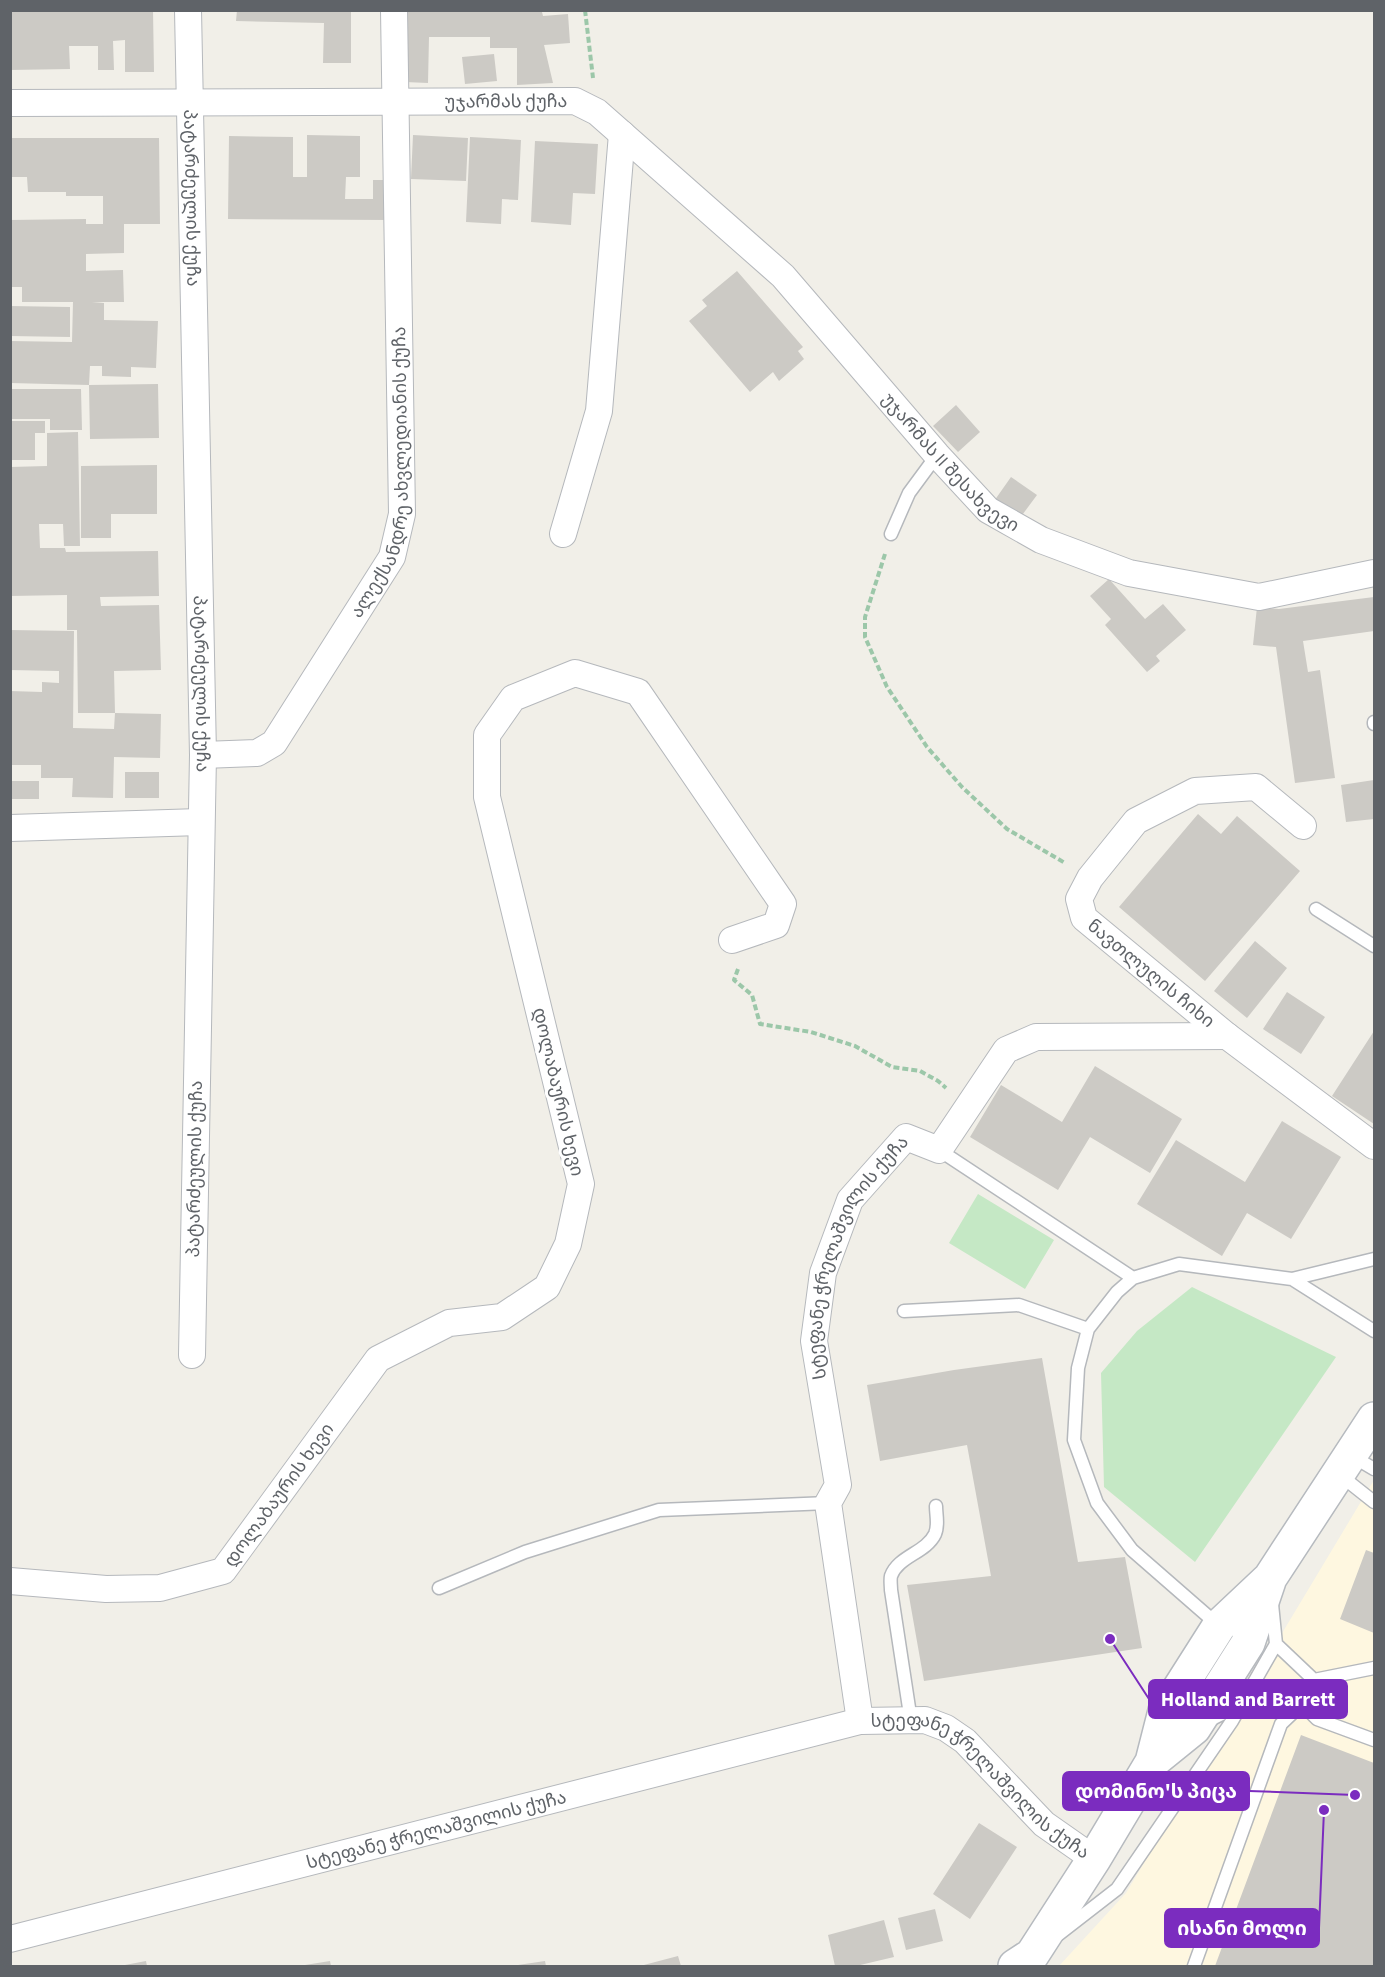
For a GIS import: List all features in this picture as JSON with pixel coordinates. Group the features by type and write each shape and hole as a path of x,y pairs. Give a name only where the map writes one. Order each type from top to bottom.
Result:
{"main road":[{"path":"1024,1961 1094,1859 1152,1762 1166,1711 1219,1626 1270,1578 1355,1466 1374,1419"},
{"path":"1152,1762 1194,1728 1248,1643 1270,1578"}],"street":[{"name":"პატარძეულის ქუჩა","path":"188,10 203,755 192,1355"},
{"name":"ალექსანდრე ახვლედიანის ქუჩა","path":"203,755 257,753 274,743 392,557 402,514 394,10"},
{"name":"უჯარმას ქუჩა","path":"10,103 574,101 597,112 622,134"},
{"name":"უჯარმას II შესახვევი","path":"622,134 783,276 937,455 988,510 1041,540 1129,573 1259,597 1374,573"},
{"path":"563,534 599,411 622,134"},
{"name":"დოლაბაურის ხევი","path":"10,1581 106,1589 160,1588 223,1571 378,1359 449,1323 502,1317 547,1287 568,1244 581,1184 487,797 488,735 513,699 575,673 638,692 783,904 776,925 732,940"},
{"name":"ნავთლუღის ჩიხი","path":"1303,826 1256,787 1195,791 1136,821 1090,878 1079,899 1084,918 1227,1036 1374,1146"},
{"path":"10,828 200,822"},
{"name":"სტეფანე ჭრელაშვილის ქუჩა","path":"860,1721 828,1503 837,1485 814,1341 823,1273 850,1200 906,1137 939,1150 1006,1050 1036,1036 1227,1036"},
{"name":"სტეფანე ჭრელაშვილის ქუჩა","path":"10,1939 860,1721 925,1720 946,1728 965,1741 1044,1824 1094,1859"}],"lane":[{"path":"891,534 909,493 937,455"},
{"path":"1316,909 1374,946"},
{"path":"939,1150 1133,1278"},
{"path":"1219,1626 1132,1550 1097,1503 1074,1440 1078,1368 1088,1329 1117,1292 1133,1278 1179,1264 1292,1279 1374,1259"},
{"path":"1292,1279 1374,1331"},
{"path":"904,1311 1019,1305 1088,1329"},
{"path":"1355,1466 1374,1502"},
{"path":"439,1588 525,1552 659,1510 828,1503"},
{"path":"911,1721 891,1590 891,1576 900,1563 927,1545 934,1536 937,1526 936,1506"},
{"path":"1024,1961 1118,1889 1242,1704 1276,1644 1270,1578"},
{"path":"1276,1644 1314,1680"},
{"path":"1314,1680 1374,1668"},
{"path":"1194,1966 1274,1739 1281,1724 1302,1704 1314,1680"},
{"path":"1194,1728 1242,1704 1268,1702 1302,1704 1317,1719 1374,1740"}],"path":[{"path":"585,10 597,112"},
{"path":"891,534 865,617 865,637 887,687 927,747 962,787 1007,829 1090,878"},
{"path":"732,940 741,960 734,980 752,995 760,1024 811,1032 855,1046 892,1067 920,1071 938,1081 966,1107"}],"shaded area":[{"path":"1374,1480 1374,1966 1059,1966 1126,1893"}],"green space":[{"path":"978,1194 1054,1240 1025,1289 949,1243"},
{"path":"1192,1287 1336,1357 1195,1562 1104,1487 1101,1373 1137,1331"}],"building":[{"path":"10,10 153,10 154,72 125,72 125,40 113,41 114,70 98,70 98,46 69,46 70,69 10,70"},
{"path":"237,10 351,10 351,63 323,63 324,23 236,21"},
{"path":"406,10 522,10 522,12 542,12 543,16 568,14 570,43 544,45 553,83 517,85 517,48 490,48 490,37 429,37 428,83 405,82"},
{"path":"494,54 497,81 465,84 462,57"},
{"path":"307,135 360,136 360,177 346,177 345,199 373,199 373,180 389,180 389,220 228,219 229,136 293,137 293,177 307,177"},
{"path":"413,135 468,138 466,181 411,179"},
{"path":"470,137 521,140 518,200 502,199 501,224 466,222"},
{"path":"10,138 159,138 160,224 124,224 124,253 86,254 86,271 123,270 124,302 92,302 104,303 104,320 158,321 156,368 131,367 131,377 102,376 102,366 90,366 89,385 10,383 10,341 72,342 73,302 22,302 22,287 11,287 10,220 86,219 86,224 103,224 103,196 66,196 66,192 28,192 27,177 10,177"},
{"path":"535,141 598,144 595,194 573,193 571,225 531,222"},
{"path":"737,271 803,347 798,351 804,359 779,381 773,372 750,392 689,321 707,306 702,300"},
{"path":"10,306 70,307 70,337 10,336"},
{"path":"158,384 159,438 90,439 89,385"},
{"path":"10,389 81,389 82,430 50,430 50,419 10,419"},
{"path":"956,405 980,432 958,452 933,426"},
{"path":"10,421 45,421 45,433 35,433 35,460 10,460"},
{"path":"78,432 80,546 64,546 63,524 39,524 40,548 65,548 66,552 158,551 159,596 100,597 101,606 159,605 161,670 114,671 115,713 78,713 77,630 67,630 67,595 10,596 10,467 47,466 47,433"},
{"path":"157,465 157,514 111,514 111,538 81,538 81,466"},
{"path":"1011,477 1037,495 1017,522 992,504"},
{"path":"1109,579 1145,619 1163,604 1186,630 1156,656 1160,661 1147,672 1105,625 1111,619 1090,596"},
{"path":"1374,597 1374,631 1303,641 1308,672 1320,670 1335,778 1295,783 1276,647 1253,645 1257,607 1279,609"},
{"path":"10,630 74,631 73,728 114,729 115,713 161,714 160,758 114,757 113,798 72,797 73,778 41,778 41,765 10,765 10,691 42,692 42,682 59,683 59,671 10,670"},
{"path":"125,772 159,772 159,798 125,798"},
{"path":"1374,780 1374,819 1346,822 1341,785"},
{"path":"10,781 39,781 39,799 10,799"},
{"path":"1198,814 1221,834 1237,816 1300,871 1205,981 1119,907"},
{"path":"1255,941 1287,968 1247,1018 1214,991"},
{"path":"1287,992 1325,1017 1301,1054 1263,1029"},
{"path":"1374,1031 1374,1124 1332,1096"},
{"path":"1095,1066 1182,1119 1150,1173 1090,1137 1058,1190 970,1137 1001,1085 1062,1122"},
{"path":"1282,1121 1341,1157 1291,1239 1247,1213 1222,1256 1137,1204 1176,1140 1245,1182"},
{"path":"1042,1358 1078,1562 1125,1557 1142,1648 924,1681 907,1585 991,1576 967,1445 880,1461 867,1385"},
{"path":"1366,1550 1374,1553 1374,1633 1340,1619"},
{"path":"1301,1735 1374,1763 1374,1966 1215,1966"},
{"path":"979,1823 1017,1847 970,1919 933,1894"},
{"path":"935,1909 943,1941 906,1950 898,1918"},
{"path":"884,1920 894,1957 856,1966 835,1966 828,1935"},
{"path":"678,1956 681,1966 640,1966"},
{"path":"146,1961 147,1966 125,1966 125,1965"},
{"path":"330,1961 331,1966 305,1966 305,1965"},
{"path":"545,1961 546,1966 518,1966 518,1965"}],"place":[{"name":"Holland and Barrett","path":"1110,1639"},
{"name":"დომინო'ს პიცა","path":"1355,1795"},
{"name":"ისანი მოლი","path":"1324,1810"}]}
